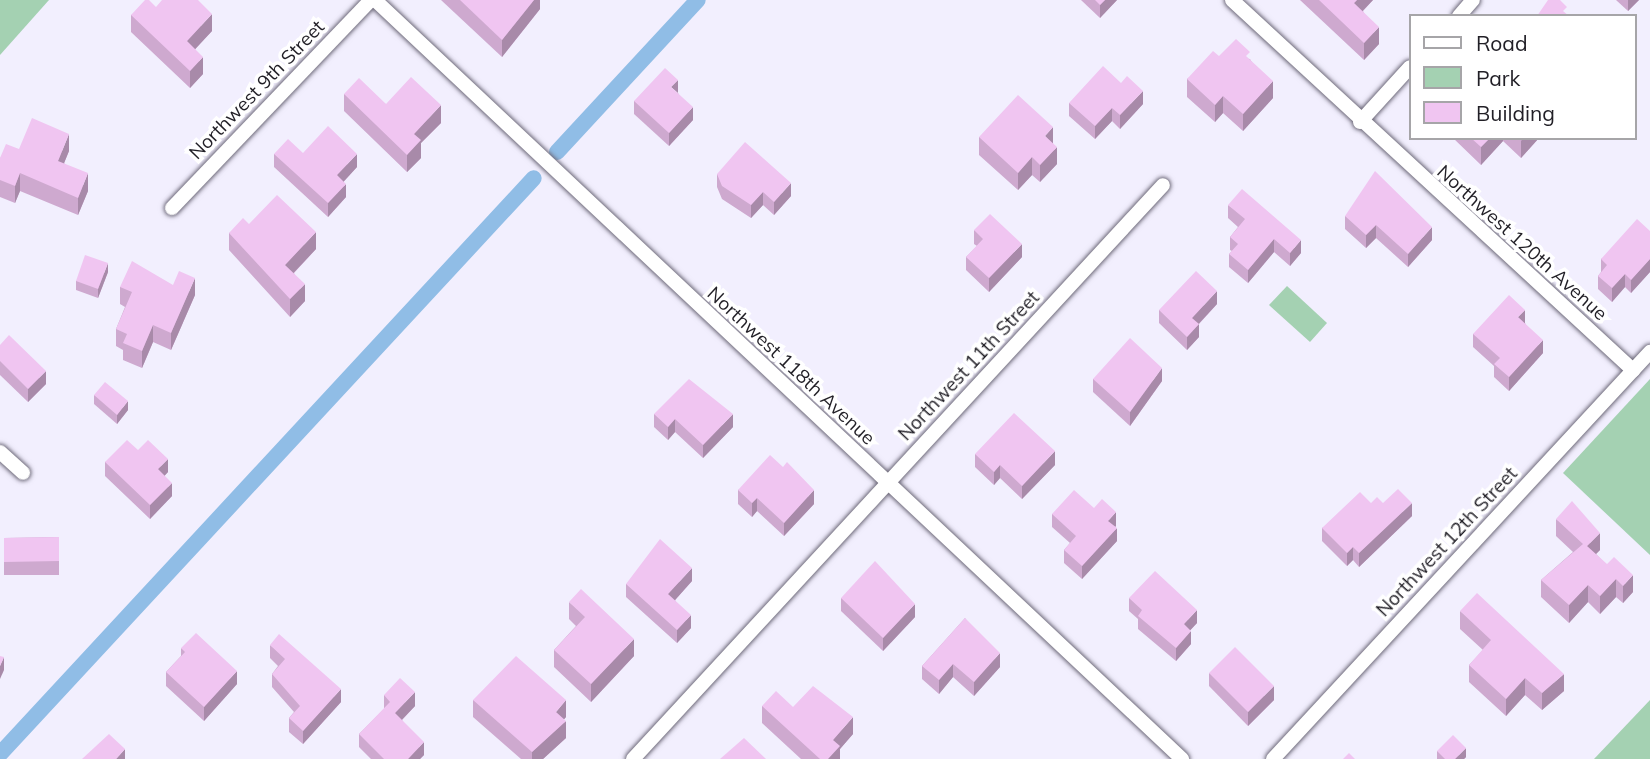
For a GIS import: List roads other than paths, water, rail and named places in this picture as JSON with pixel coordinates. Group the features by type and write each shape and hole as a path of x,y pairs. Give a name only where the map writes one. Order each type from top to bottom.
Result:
{"street":[{"name":"Northwest 9th Street","path":"172,208 373,0"},
{"name":"Northwest 118th Avenue","path":"373,0 1182,759"},
{"name":"Northwest 120th Avenue","path":"1232,0 1360,122 1633,370"},
{"path":"1461,14 1473,0"},
{"path":"1360,122 1408,69"},
{"name":"Northwest 11th Street","path":"632,759 1163,185"},
{"name":"Northwest 12th Street","path":"1273,759 1650,352"},
{"path":"0,452 23,473"}],"waterway":[{"path":"557,152 698,0"},
{"path":"0,754 534,178"}]}
